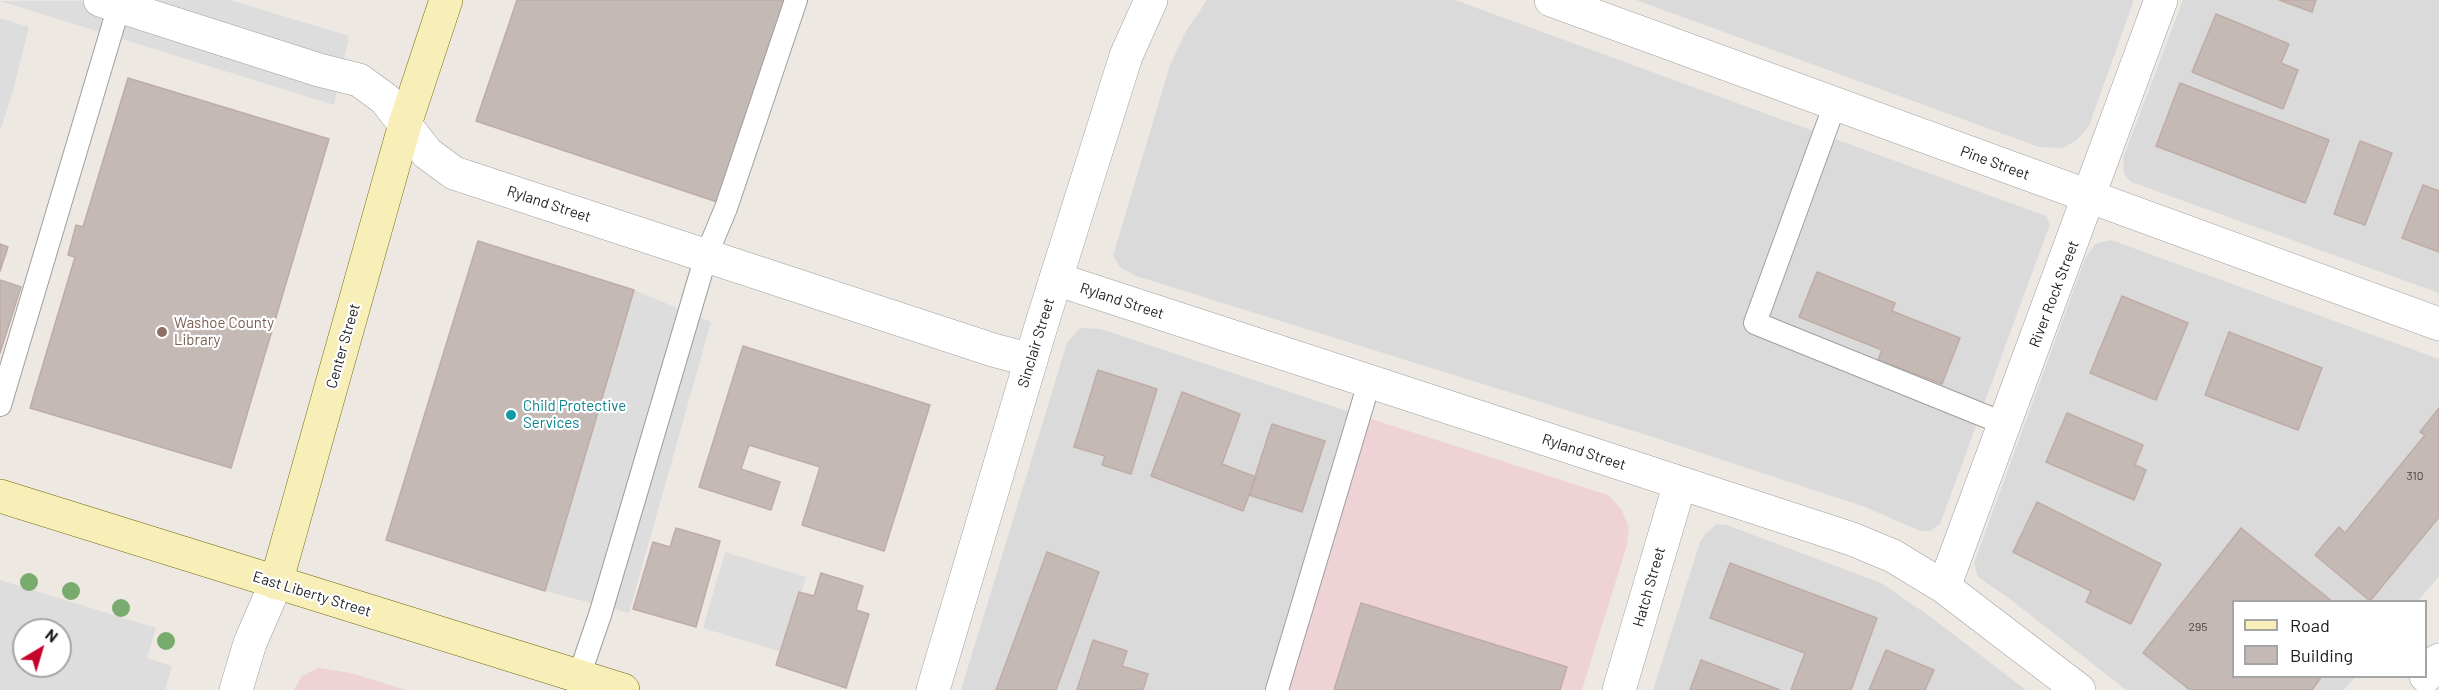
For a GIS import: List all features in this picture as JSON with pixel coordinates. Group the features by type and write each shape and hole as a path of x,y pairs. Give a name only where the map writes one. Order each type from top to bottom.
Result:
{"main road":[{"name":"Center Street","path":"276,583 405,124 446,0"},
{"name":"East Liberty Street","path":"0,496 624,690"}],"street":[{"name":"Sinclair Street","path":"933,690 1030,360 1126,56 1151,0"},
{"name":"Pine Street","path":"1551,0 2439,324"},
{"name":"River Rock Street","path":"1944,587 2090,198 2161,0"},
{"name":"Ryland Street","path":"110,3 319,70 359,80 385,99 427,153 454,173 993,350 1030,360"},
{"name":"Ryland Street","path":"1056,279 1369,383 1852,538 1893,556 1944,587 2079,690"},
{"name":"Hatch Street","path":"1619,690 1680,483"},
{"name":"Center Street","path":"236,690 250,643 276,583"},
{"path":"2427,674 2439,660"},
{"path":"2414,690 2423,678"}],"lane":[{"path":"579,676 600,615 706,256 726,208 796,0"},
{"path":"0,405 110,3"},
{"path":"1835,104 1755,323 2005,424"},
{"path":"1277,690 1369,383"}],"shaded area":[{"path":"230,0 349,36 334,105 0,1"},
{"path":"1207,0 1455,0 2046,216 2050,224 1940,524 1930,531 1920,531 1865,507 1656,438 1136,276 1120,267 1113,256 1170,65 1185,33"},
{"path":"1636,0 2134,0 2089,126 2077,140 2063,148 2039,147"},
{"path":"2183,0 2439,0 2439,293 2131,182 2124,174 2123,158"},
{"path":"0,18 29,27 0,131"},
{"path":"2111,240 2439,359 2439,576 2419,600 2232,600 2232,678 2354,678 2343,690 2126,690 2010,599 1978,577 1974,563 2085,259 2095,244"},
{"path":"634,290 711,322 629,613 545,591"},
{"path":"1080,328 1101,329 1359,415 1279,690 961,690 1067,343"},
{"path":"1359,415 1608,495 1621,509 1629,527 1627,545 1582,690 1279,690"},
{"path":"1717,524 1727,525 1881,583 1928,615 2026,690 1653,690 1700,542 1706,533"},
{"path":"725,552 806,577 782,652 703,628"},
{"path":"0,580 156,628 147,658 172,666 165,690 0,690"},
{"path":"318,668 351,673 406,690 294,690 301,677"}],"building":[{"path":"517,0 790,0 723,204 476,121"},
{"path":"2279,0 2316,0 2312,12"},
{"path":"2216,14 2289,44 2281,63 2298,70 2283,109 2192,72"},
{"name":"Washoe County Library","path":"128,78 329,139 231,468 30,408 75,257 68,255 76,225 83,227"},
{"path":"2180,83 2329,140 2305,203 2156,146"},
{"path":"2360,141 2392,153 2365,225 2334,214"},
{"path":"2423,185 2439,191 2439,252 2402,238"},
{"name":"Child Protective Services","path":"478,241 634,290 545,591 386,540"},
{"path":"0,244 8,247 0,271"},
{"path":"1817,272 1895,303 1892,311 1960,338 1942,384 1878,360 1882,350 1799,317"},
{"path":"0,280 21,287 0,353"},
{"path":"2122,296 2188,323 2156,400 2090,373"},
{"path":"2229,332 2322,368 2298,430 2205,395"},
{"path":"743,346 930,405 884,551 802,525 820,467 749,445 741,469 780,482 771,510 699,487"},
{"path":"1098,370 1157,389 1131,474 1102,465 1105,456 1074,447"},
{"path":"1182,392 1240,414 1222,464 1256,477 1243,511 1151,476"},
{"path":"2439,408 2439,517 2369,600 2315,555 2339,527 2345,533 2425,435 2420,432"},
{"path":"2067,413 2143,445 2135,465 2146,470 2134,500 2046,462"},
{"path":"1272,424 1325,441 1302,512 1249,495"},
{"path":"2037,502 2161,564 2131,624 2086,602 2091,591 2013,552"},
{"path":"676,528 720,541 696,627 633,609 653,542 670,547"},
{"path":"2241,528 2331,600 2232,600 2232,678 2321,678 2312,690 2190,690 2143,653"},
{"path":"1047,552 1099,572 1056,690 996,690"},
{"path":"1730,563 1877,618 1851,690 1791,690 1805,653 1710,618"},
{"path":"821,573 863,586 856,610 869,614 846,688 776,665 799,592 814,596"},
{"path":"1361,603 1567,667 1560,690 1334,690"},
{"path":"1093,640 1127,651 1122,666 1148,674 1143,690 1077,690"},
{"path":"1886,650 1934,670 1925,690 1869,690"},
{"path":"1701,660 1780,690 1690,690"}],"place":[{"name":"Washoe County Library","path":"162,332"},
{"name":"Child Protective Services","path":"511,415"}]}
